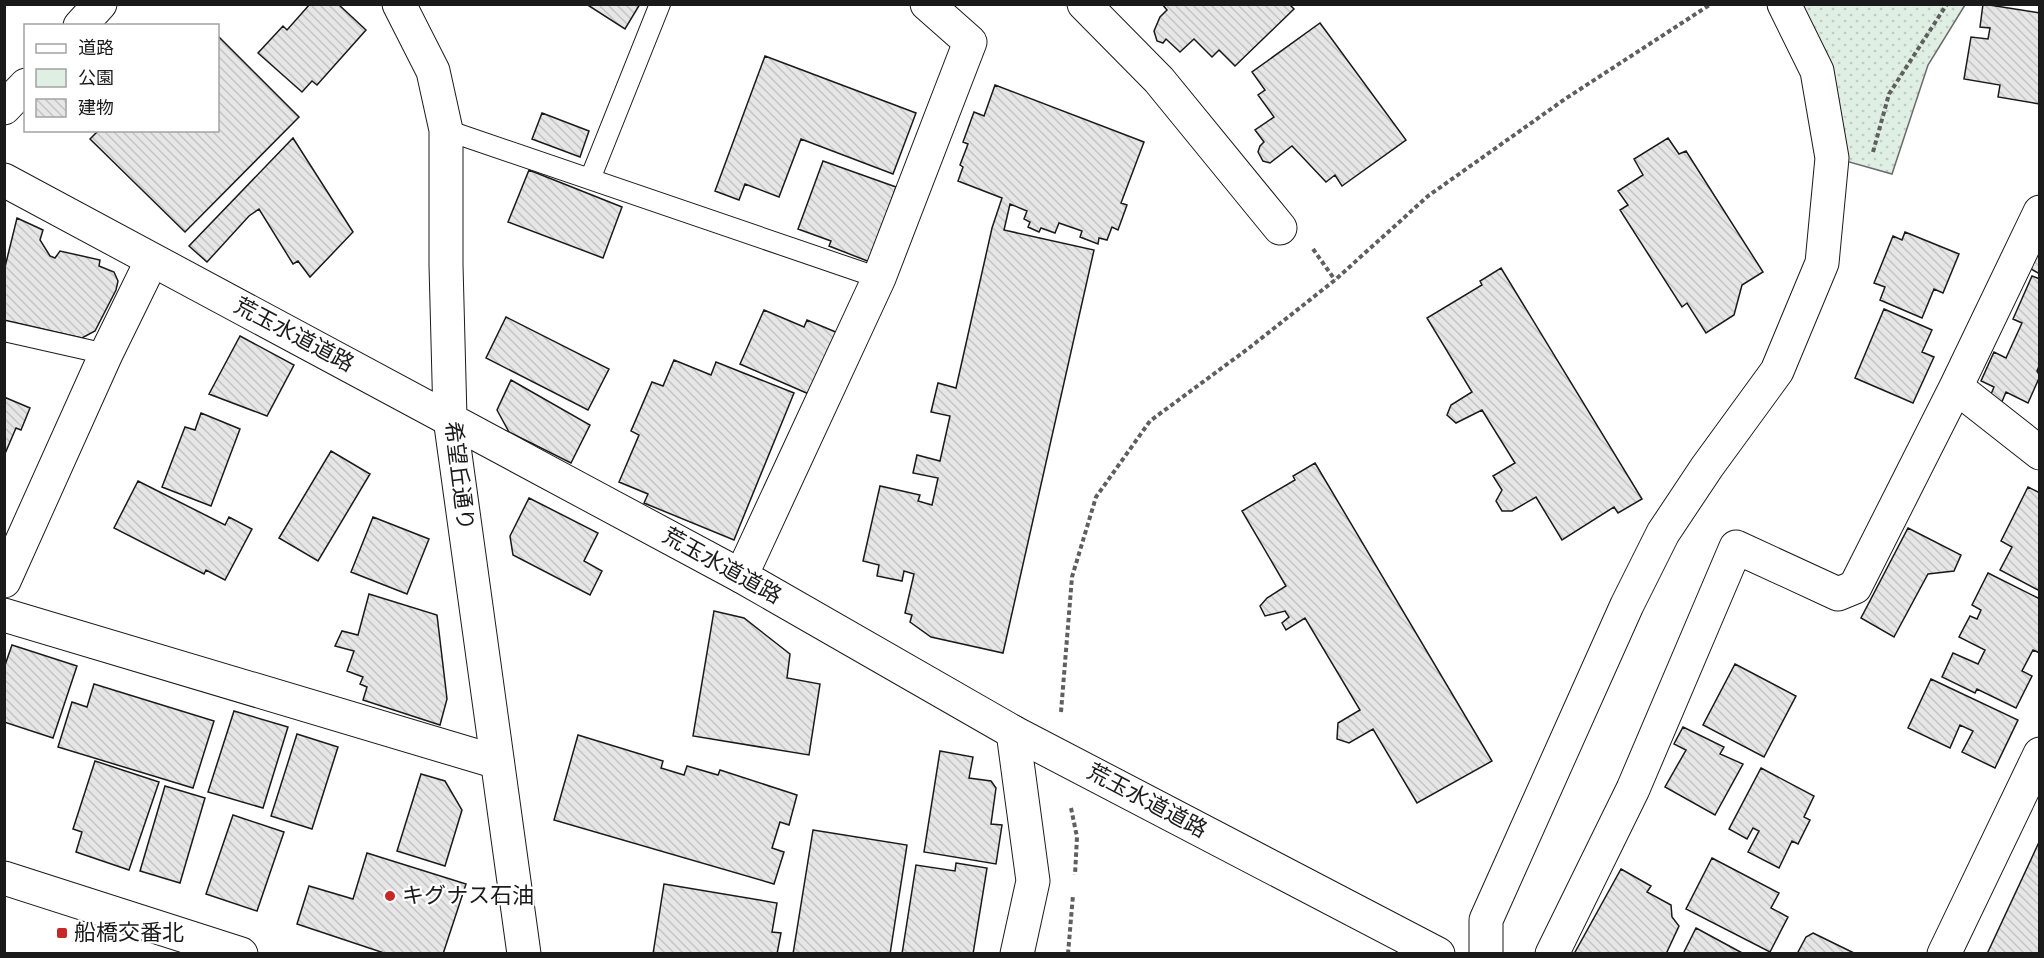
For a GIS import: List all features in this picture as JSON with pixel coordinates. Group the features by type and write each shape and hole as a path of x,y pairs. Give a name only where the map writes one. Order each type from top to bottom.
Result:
{"street":[{"path":"82,24 100,4"},
{"name":"希望丘通り","path":"399,4 433,71 446,130 446,265 450,418 524,954"},
{"path":"741,576 879,278 970,42 927,4"},
{"path":"1084,4 1160,80 1280,228"},
{"path":"1486,954 1486,920 1627,604 1663,533 1707,467 1777,371 1822,263 1832,158 1817,71 1784,4"},
{"path":"4,108 24,87"},
{"name":"荒玉水道道路","path":"4,180 741,576 1013,732 1060,754 1438,954"},
{"path":"1552,954 1633,789 1736,547 1838,594 1856,587 2040,212"},
{"path":"4,581 106,354 152,260"},
{"path":"1956,387 2040,453"},
{"path":"4,615 497,762"},
{"path":"1013,732 1033,881 1017,954"},
{"path":"1944,954 2040,754"},
{"path":"4,878 241,954"}],"lane":[{"path":"590,180 660,4"},
{"path":"446,130 879,278"},
{"path":"4,331 106,354"}],"path":[{"path":"1074,882 1077,837 1060,754 1062,680 1072,577 1096,496 1150,421 1335,280 1428,196 1565,99 1711,4"},
{"path":"1871,156 1888,94 1947,4"},
{"path":"1068,954 1073,893"}],"green space":[{"path":"1791,5 1965,5 1928,65 1892,174 1842,160"}],"building":[{"path":"310,4 338,4 366,30 317,85 312,81 302,92 258,53 283,26 287,30"},
{"path":"586,4 640,4 625,29"},
{"path":"1162,4 1289,4 1294,9 1235,66 1219,50 1212,57 1194,39 1180,52 1166,39 1163,43 1157,41 1154,31 1160,17 1167,10"},
{"path":"1983,4 2040,13 2040,104 1998,97 2000,85 1964,79 1971,37 1988,39 1990,28 1980,27"},
{"path":"1320,23 1406,140 1342,186 1335,175 1326,182 1292,146 1270,163 1263,161 1258,152 1264,142 1255,130 1274,117 1258,95 1265,90 1252,72"},
{"path":"219,37 299,117 185,232 90,139 97,132 219,132"},
{"path":"765,56 916,113 893,174 801,139 779,197 745,184 739,200 715,191"},
{"path":"995,85 1144,142 1121,203 1127,205 1118,230 1112,227 1107,240 1099,238 1098,244 1080,237 1082,231 1059,223 1055,233 1041,228 1039,232 1028,227 1030,222 1024,219 1027,211 1010,204 1004,230 1094,250 1003,653 931,637 910,622 912,615 905,613 914,574 904,571 902,581 877,576 879,565 863,561 880,486 920,495 918,501 932,505 938,478 913,473 917,455 940,461 950,416 931,412 938,383 956,388 992,228 1002,198 958,181 963,167 960,165 968,144 963,142 974,112 984,116"},
{"path":"542,113 589,131 580,157 532,139"},
{"path":"293,138 353,232 310,277 298,261 293,264 259,209 249,216 207,262 189,246"},
{"path":"1668,138 1679,154 1686,151 1763,272 1742,285 1734,315 1706,333 1687,303 1682,307 1620,210 1628,205 1618,191 1643,175 1634,159"},
{"path":"823,161 896,187 870,262 829,246 831,241 798,229"},
{"path":"529,170 622,207 603,258 508,222"},
{"path":"17,218 43,230 40,240 50,256 55,258 60,251 100,260 99,266 114,272 118,281 116,290 95,331 82,338 4,320 4,271"},
{"path":"1905,232 1959,254 1943,293 1934,289 1922,318 1880,300 1885,287 1874,283 1893,236 1902,240"},
{"path":"2040,250 2040,274 2029,268"},
{"path":"1501,268 1642,499 1618,513 1614,507 1562,540 1536,497 1512,511 1502,511 1496,501 1502,490 1493,476 1515,463 1482,410 1456,423 1447,415 1451,405 1472,392 1427,318 1482,285 1480,281"},
{"path":"2032,276 2040,279 2040,364 2037,371 2040,376 2028,403 2006,392 2001,404 1989,399 1994,387 1981,381 1994,352 2006,358 2022,323 2013,319"},
{"path":"1884,309 1932,330 1922,352 1934,357 1913,403 1855,378"},
{"path":"764,310 804,327 807,320 838,333 811,395 740,364"},
{"path":"506,317 609,369 588,410 486,358"},
{"path":"240,336 294,365 267,416 209,394"},
{"path":"674,360 711,375 716,362 794,393 734,540 644,503 648,494 619,482 639,435 631,431 652,382 663,386"},
{"path":"511,380 590,425 571,463 509,432 497,410"},
{"path":"4,397 30,408 21,430 16,428 4,456"},
{"path":"201,413 240,429 211,506 162,487 185,427 195,430"},
{"path":"331,451 370,474 318,561 279,538"},
{"path":"1315,463 1492,761 1417,803 1373,729 1349,743 1337,739 1338,723 1360,710 1305,618 1286,630 1282,623 1289,617 1285,611 1265,616 1260,606 1267,598 1286,586 1242,511 1295,480 1293,476"},
{"path":"138,481 225,525 229,517 252,529 225,580 206,570 204,574 114,528"},
{"path":"2028,487 2040,493 2040,591 2000,570 2012,547 2001,541"},
{"path":"529,498 598,533 584,561 602,571 590,595 513,555 510,536"},
{"path":"373,517 429,539 407,594 351,572"},
{"path":"1908,528 1961,555 1954,571 1928,574 1894,637 1861,618"},
{"path":"1988,573 2040,599 2040,653 2033,650 2022,671 2032,676 2016,708 1977,689 1975,693 1942,677 1953,653 1978,664 1985,650 1959,637 1970,616 1977,619 1981,610 1972,605"},
{"path":"369,594 437,615 447,699 440,725 363,700 367,687 360,684 363,677 347,671 354,651 335,646 342,631 358,635"},
{"path":"714,611 744,618 790,654 787,678 820,684 809,755 693,736"},
{"path":"12,645 77,666 53,738 4,722 4,668"},
{"path":"1735,664 1796,696 1764,757 1703,725"},
{"path":"1931,679 2018,720 1995,768 1962,752 1973,731 1960,725 1950,748 1908,728"},
{"path":"94,684 214,721 193,788 58,747 72,702 87,707"},
{"path":"234,711 288,727 263,808 208,792"},
{"path":"1683,727 1724,747 1720,754 1743,764 1715,815 1665,787 1686,750 1674,744"},
{"path":"297,734 338,747 312,829 271,816"},
{"path":"578,735 663,761 661,768 684,775 687,766 718,775 720,770 797,795 789,825 780,822 772,848 784,852 774,884 554,820"},
{"path":"940,751 973,757 969,778 991,781 996,788 991,824 1002,825 996,864 924,852"},
{"path":"95,761 159,782 129,870 76,852 82,832 73,829"},
{"path":"1761,768 1814,796 1804,817 1810,820 1798,844 1792,841 1779,868 1748,852 1759,831 1753,828 1747,839 1729,829"},
{"path":"421,774 445,781 462,810 445,866 397,851"},
{"path":"165,786 205,798 180,883 140,871"},
{"path":"233,815 284,832 257,911 206,894"},
{"path":"813,830 907,845 890,954 793,954"},
{"path":"2040,840 2040,954 1987,954"},
{"path":"367,853 466,884 443,954 387,954 297,924 309,886 353,899"},
{"path":"1712,858 1779,893 1771,908 1788,917 1770,952 1686,909"},
{"path":"956,863 987,868 973,954 902,954 916,865 955,871"},
{"path":"1621,869 1651,886 1647,892 1671,905 1672,917 1679,926 1666,954 1574,954"},
{"path":"664,884 777,903 772,932 781,933 777,954 653,954"},
{"path":"1696,928 1744,954 1683,954"},
{"path":"1813,933 1856,954 1797,954 1806,937"}],"place":[{"name":"キグナス石油","path":"390,896"},
{"name":"船橋交番北","path":"62,933"}]}
